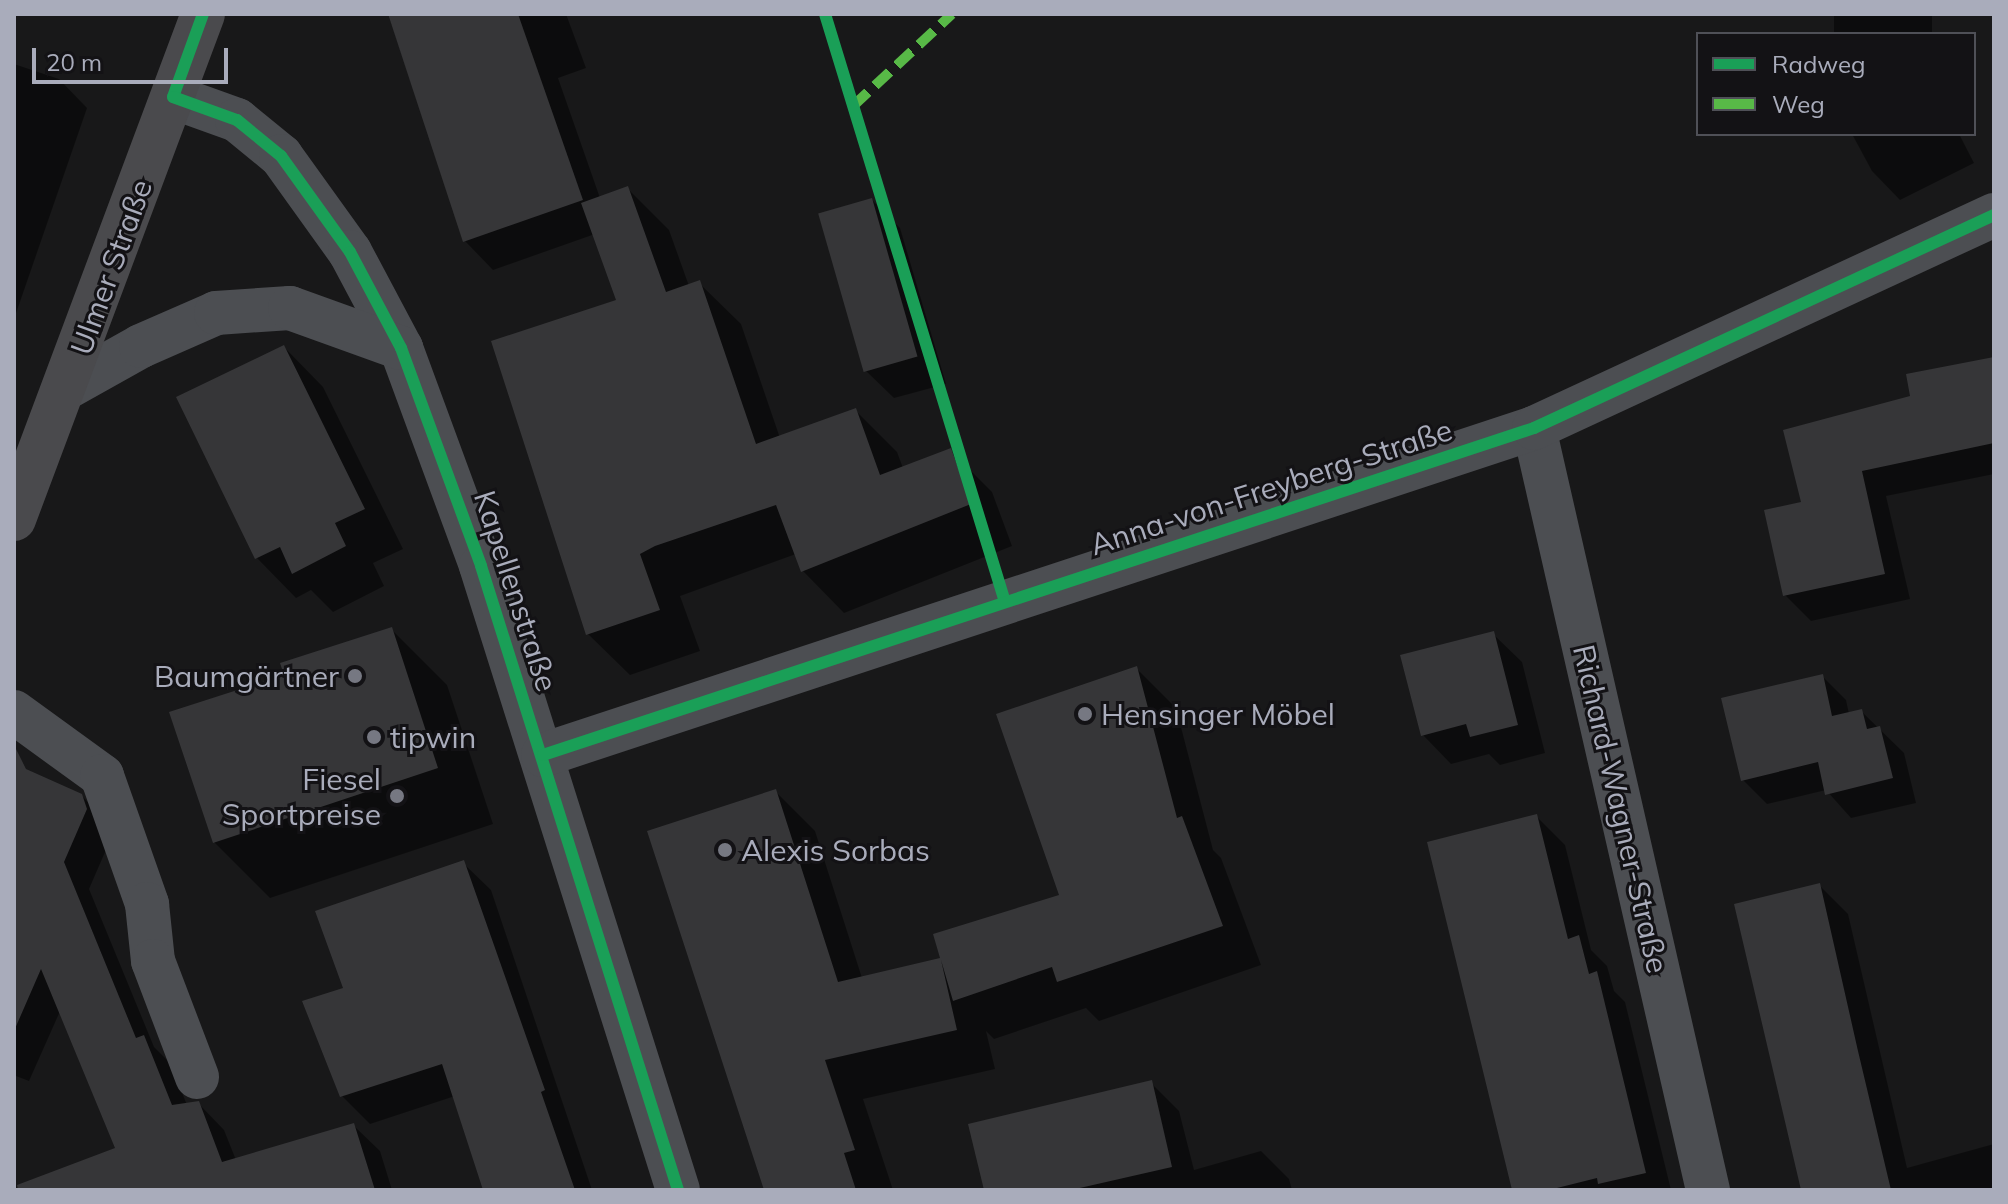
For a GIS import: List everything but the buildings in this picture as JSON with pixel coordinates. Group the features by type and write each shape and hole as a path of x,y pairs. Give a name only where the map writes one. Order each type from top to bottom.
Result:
{"main road":[{"name":"Ulmer Straße","path":"14,519 66,388 203,14"}],"street":[{"name":"Kapellenstraße","path":"173,97 237,120 281,156 350,252 401,348 438,439 543,755 678,1190"},
{"name":"Anna-von-Freyberg-Straße","path":"543,755 1534,428 1994,215"},
{"path":"66,388 141,346 216,313 290,308 401,348"},
{"name":"Richard-Wagner-Straße","path":"1534,428 1708,1190"},
{"path":"14,712 102,776 147,904 153,961 197,1077"}],"marked path":[{"path":"853,106 952,14"}],"cycle path":[{"path":"203,14 173,97 237,120 281,156 350,252 401,348 481,566 678,1190"},
{"path":"825,14 1005,602"},
{"path":"543,755 1534,428 1994,215"}],"place":[{"name":"Baumgärtner","path":"355,676"},
{"name":"Hensinger Möbel","path":"1085,714"},
{"name":"tipwin","path":"374,737"},
{"name":"Fiesel Sportpreise","path":"397,796"},
{"name":"Alexis Sorbas","path":"725,850"}]}
